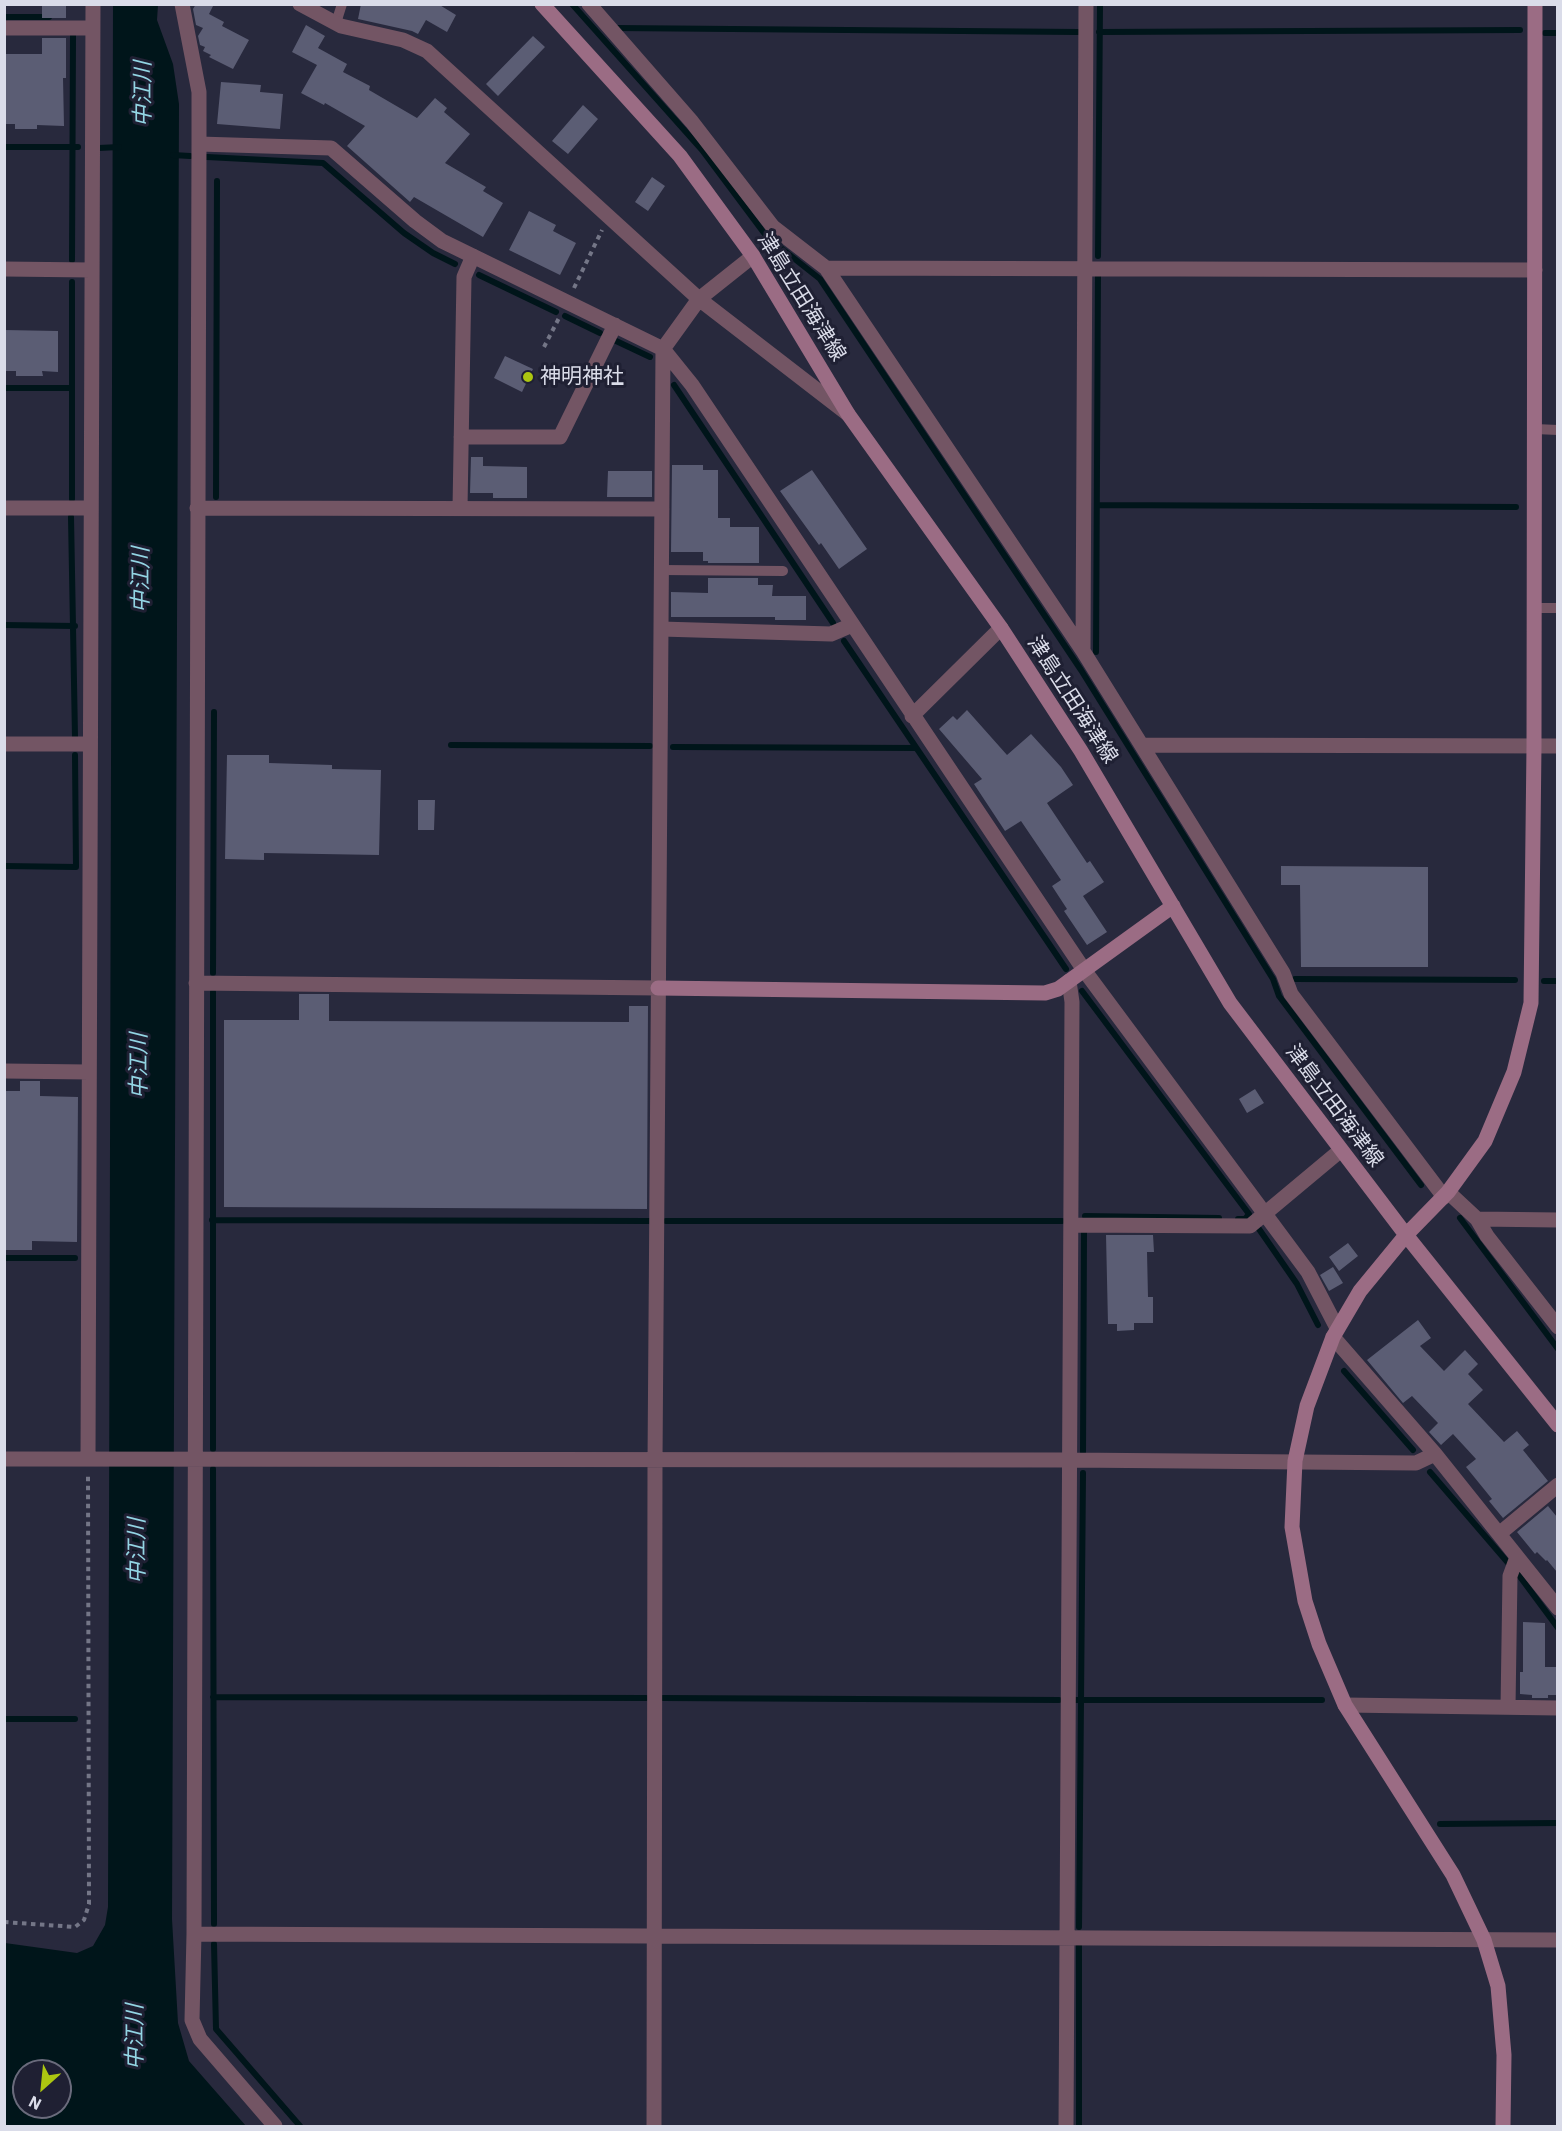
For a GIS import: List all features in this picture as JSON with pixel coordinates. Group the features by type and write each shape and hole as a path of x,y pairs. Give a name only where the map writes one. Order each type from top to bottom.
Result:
{"street":[{"path":"93,4 89,1072 95,1459"},
{"path":"182,4 199,93 196,983 188,1459 194,1934 192,2020 200,2039 275,2127"},
{"path":"300,4 336,23 403,40 427,51 699,300 848,414"},
{"name":"津島立田海津線","path":"542,4 680,156 753,256 848,414 1001,628 1081,751 1230,1003 1406,1235 1557,1425"},
{"path":"589,4 693,122 773,227 826,268 1083,651 1283,973 1291,994 1446,1194 1478,1219 1486,1236 1557,1328"},
{"path":"1083,651 1086,4"},
{"path":"1503,2127 1504,2055 1498,1986 1484,1940 1453,1875 1345,1705 1319,1644 1305,1601 1292,1527 1295,1461 1307,1406 1335,1332 1360,1292 1406,1235 1446,1194 1485,1141 1514,1072 1531,1003 1534,746 1535,4"},
{"path":"4,28 92,28"},
{"path":"199,144 331,148 415,221 442,241 663,349 692,385 1084,970 1308,1272 1335,1332 1557,1608"},
{"path":"460,508 464,277 473,256"},
{"path":"654,2127 655,1460 663,349 699,300 753,256"},
{"path":"826,268 1535,270"},
{"path":"4,270 92,270"},
{"path":"461,437 560,437 615,325"},
{"path":"197,507 662,509"},
{"path":"4,508 91,508"},
{"path":"661,629 831,634 852,625"},
{"path":"912,716 1001,628"},
{"path":"4,744 90,744"},
{"path":"1143,746 1557,746"},
{"path":"196,983 1045,993 1058,989 1173,906"},
{"path":"1066,2127 1072,1002 1069,981"},
{"path":"4,1071 89,1072"},
{"path":"1071,1225 1250,1226 1341,1150"},
{"path":"1478,1219 1557,1220"},
{"path":"4,1459 1070,1460 1416,1463 1435,1454"},
{"path":"1499,1534 1557,1485"},
{"path":"1508,1707 1510,1576 1517,1557"},
{"path":"1345,1705 1557,1708"},
{"path":"194,1934 1557,1940"}],"lane":[{"path":"336,23 342,4"},
{"path":"1535,429 1557,430"},
{"path":"661,570 783,571"},
{"path":"1534,608 1557,608"}],"path":[{"path":"544,347 609,216"},
{"path":"4,1922 75,1927 84,1920 89,1904 95,1459"}],"water":[{"name":"中江川","path":"113,5 158,5 157,20 173,64 179,104 172,1919 178,2023 189,2061 246,2126 5,2126 5,1943 77,1953 93,1946 105,1925 108,1907"}],"building":[{"path":"42,4 66,4 66,18 42,18"},
{"path":"196,4 214,4 209,14 224,22 222,26 249,40 233,69 209,57 211,55 203,51 205,47 200,45 198,36 203,28 196,25 193,9"},
{"path":"361,4 438,4 456,15 447,32 426,20 418,34 358,19"},
{"path":"306,25 325,36 318,48 347,64 343,72 370,86 369,90 417,118 435,98 447,108 444,112 470,134 445,163 486,187 483,191 503,203 483,237 414,197 410,202 347,146 365,126 325,103 324,105 301,93 317,65 292,52"},
{"path":"533,36 545,47 498,96 486,84"},
{"path":"42,38 66,38 66,78 63,78 64,126 37,125 37,129 15,129 15,124 4,124 4,54 42,54"},
{"path":"221,82 261,85 260,92 283,94 280,129 217,124"},
{"path":"583,105 598,119 568,154 552,141"},
{"path":"652,177 665,186 648,211 635,202"},
{"path":"529,211 556,225 553,231 576,243 560,275 509,250"},
{"path":"4,330 58,331 58,372 42,371 43,376 16,376 16,371 4,371"},
{"path":"505,356 533,369 522,392 494,378"},
{"path":"471,457 483,457 483,466 527,467 527,498 493,498 493,493 470,493"},
{"path":"672,465 703,465 703,470 718,470 718,518 730,518 730,527 759,527 759,563 708,563 708,561 703,561 703,552 671,552"},
{"path":"812,470 867,549 839,569 780,491"},
{"path":"608,471 652,471 652,497 607,497"},
{"path":"708,578 758,578 758,585 773,585 772,596 806,596 806,620 775,620 775,617 671,617 671,592 708,593"},
{"path":"967,710 1007,755 1031,734 1061,767 1073,785 1047,803 1087,863 1090,861 1104,882 1083,896 1107,932 1087,945 1064,911 1067,909 1052,886 1061,880 1021,821 1005,831 974,784 982,779 939,729 953,716 957,720"},
{"path":"227,755 269,755 269,763 332,765 332,769 381,770 379,855 264,853 264,860 225,859"},
{"path":"418,800 435,800 434,830 418,830"},
{"path":"1281,866 1428,867 1428,967 1301,967 1300,885 1281,885"},
{"path":"299,994 329,994 329,1021 629,1022 629,1006 648,1006 647,1209 224,1207 224,1020 299,1020"},
{"path":"20,1081 40,1081 40,1096 78,1097 77,1242 32,1241 32,1250 4,1250 4,1091 20,1091"},
{"path":"1255,1089 1264,1103 1247,1113 1239,1099"},
{"path":"1106,1235 1153,1235 1154,1252 1147,1252 1148,1297 1153,1297 1153,1323 1134,1323 1134,1330 1117,1331 1117,1324 1108,1324"},
{"path":"1348,1243 1358,1256 1339,1271 1329,1257"},
{"path":"1333,1267 1343,1283 1329,1291 1320,1275"},
{"path":"1418,1320 1431,1338 1420,1346 1444,1371 1465,1350 1478,1364 1468,1374 1483,1390 1468,1404 1504,1442 1517,1431 1529,1445 1523,1450 1548,1481 1503,1518 1489,1501 1492,1499 1466,1467 1476,1459 1453,1434 1441,1445 1429,1432 1438,1423 1412,1396 1403,1403 1367,1360"},
{"path":"1548,1506 1557,1517 1557,1572 1547,1560 1537,1552 1535,1554 1517,1532"},
{"path":"1523,1622 1545,1623 1545,1667 1557,1667 1557,1695 1548,1695 1548,1698 1532,1698 1532,1695 1520,1694 1520,1672 1523,1672"}],"waterway":[{"path":"572,4 702,150 767,237 820,279 1081,670 1273,979 1279,996 1421,1185"},
{"path":"1098,256 1100,4"},
{"path":"4,17 49,17"},
{"path":"616,28 1078,32"},
{"path":"1099,32 1520,30"},
{"path":"1545,33 1558,33"},
{"path":"72,260 73,36"},
{"path":"4,147 78,147"},
{"path":"99,148 119,147"},
{"path":"173,155 190,156"},
{"path":"207,157 323,163 404,233 433,253 455,264"},
{"path":"216,497 217,181"},
{"path":"479,275 556,312"},
{"path":"1096,652 1098,276"},
{"path":"72,282 72,499"},
{"path":"565,316 600,333"},
{"path":"614,340 650,357"},
{"path":"674,385 833,623"},
{"path":"4,388 72,388"},
{"path":"1097,505 1516,507"},
{"path":"71,517 75,737"},
{"path":"4,625 75,626"},
{"path":"844,641 1066,969"},
{"path":"213,973 214,712"},
{"path":"451,745 650,746"},
{"path":"673,747 916,748"},
{"path":"4,866 76,867 75,755"},
{"path":"1295,979 1515,980"},
{"path":"1544,981 1558,981"},
{"path":"1082,991 1249,1214 1245,1219 1238,1219"},
{"path":"213,992 213,1449"},
{"path":"1085,1216 1219,1218"},
{"path":"1460,1218 1558,1349"},
{"path":"212,1220 649,1221"},
{"path":"666,1221 1062,1221"},
{"path":"1259,1229 1297,1284 1318,1325"},
{"path":"1083,1452 1084,1232"},
{"path":"4,1258 75,1258"},
{"path":"1344,1371 1413,1450"},
{"path":"213,1469 214,1924"},
{"path":"1430,1472 1509,1564"},
{"path":"1079,1927 1083,1473"},
{"path":"1518,1574 1558,1628"},
{"path":"213,1697 646,1698"},
{"path":"663,1698 1059,1700"},
{"path":"1075,1700 1322,1700"},
{"path":"4,1719 75,1719"},
{"path":"1440,1824 1558,1823"},
{"path":"214,1944 216,2029 300,2126"},
{"path":"1079,1946 1079,2126"}],"place":[{"name":"神明神社","path":"528,377"}]}
